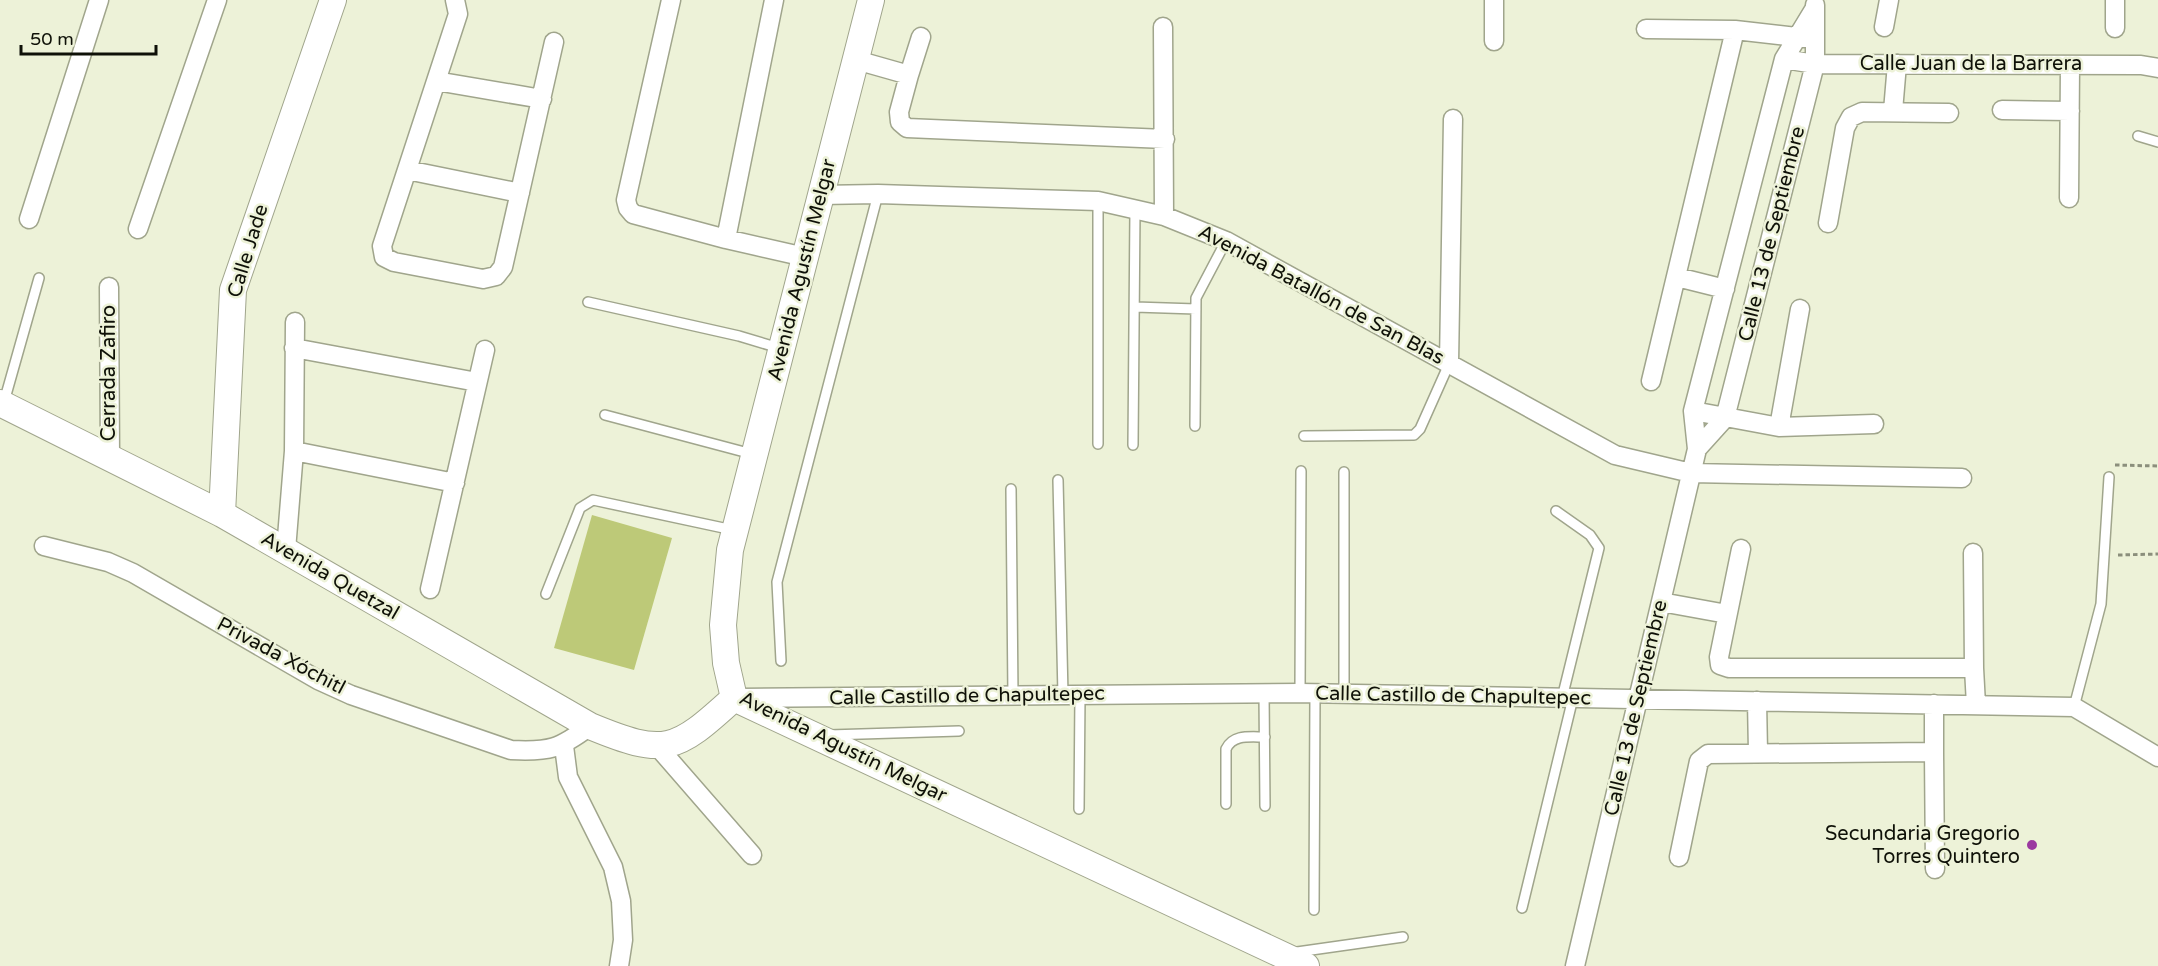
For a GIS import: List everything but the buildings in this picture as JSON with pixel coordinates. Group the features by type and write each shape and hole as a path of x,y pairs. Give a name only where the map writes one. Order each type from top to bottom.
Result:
{"main road":[{"name":"Calle Jade","path":"222,514 232,290 333,0"},
{"name":"Avenida Agustín Melgar","path":"872,0 730,550 723,625 726,663 734,698 1306,966"},
{"name":"Avenida Quetzal","path":"2,404 222,514 590,726 627,741 658,747 684,740 734,698"}],"street":[{"path":"29,219 99,0"},
{"path":"138,229 217,0"},
{"path":"455,0 458,14 382,246 384,257 394,262 483,279 496,276 503,267 554,42"},
{"path":"671,0 626,200 628,208 633,214 805,257"},
{"path":"726,239 774,0"},
{"path":"1494,0 1494,41"},
{"path":"1884,27 1889,0"},
{"path":"2115,0 2115,28"},
{"name":"Calle 13 de Septiembre","path":"1575,966 1697,449 1693,411 1784,59 1815,4"},
{"name":"Calle 13 de Septiembre","path":"1697,449 1725,418 1815,64 1815,4"},
{"path":"1163,27 1164,216"},
{"path":"1646,29 1735,30 1816,39"},
{"path":"1651,381 1735,30"},
{"path":"921,37 899,112 900,122 907,128 1165,139"},
{"name":"Calle Juan de la Barrera","path":"1784,59 1815,64 2141,65 2158,68"},
{"path":"856,60 909,75"},
{"path":"1893,111 1897,64"},
{"path":"2069,198 2070,65"},
{"path":"436,81 542,99"},
{"path":"2002,110 2070,111"},
{"path":"1828,223 1845,128 1851,117 1862,112 1949,113"},
{"path":"1449,364 1453,119"},
{"path":"406,170 520,193"},
{"name":"Avenida Batallón de San Blas","path":"820,195 878,194 1098,201 1164,216 1226,241 1615,455 1691,473 1962,478"},
{"path":"1677,277 1725,289"},
{"name":"Cerrada Zafiro","path":"109,287 110,459"},
{"path":"1779,427 1800,309"},
{"path":"286,550 294,452 295,322"},
{"path":"294,348 477,382"},
{"path":"430,589 485,350"},
{"path":"1693,411 1779,427 1874,424"},
{"path":"294,452 456,483"},
{"name":"Privada Xóchitl","path":"44,546 108,562 133,573 318,680 351,694 511,750 538,752 564,746 590,726"},
{"path":"1741,549 1727,614 1720,665 1729,668 1974,668"},
{"path":"1973,553 1976,705"},
{"path":"1661,602 1727,614"},
{"name":"Calle Castillo de Chapultepec","path":"734,698 1307,693 2074,707 2158,757"},
{"path":"1757,701 1758,752"},
{"path":"1934,704 1935,869"},
{"path":"564,746 568,777 613,867 621,901 623,940 619,966"},
{"path":"658,747 752,855"},
{"path":"1679,857 1699,761 1708,754 1934,752"}],"lane":[{"path":"2138,136 2158,142"},
{"path":"781,661 777,582 878,194"},
{"path":"1098,201 1098,444"},
{"path":"1133,445 1136,210"},
{"path":"1196,426 1196,298 1226,241"},
{"path":"2,404 39,278"},
{"path":"588,302 739,336 781,348"},
{"path":"1135,307 1196,309"},
{"path":"1304,436 1414,435 1420,429 1449,364"},
{"path":"605,415 754,455"},
{"path":"1301,471 1314,910"},
{"path":"1344,472 1344,694"},
{"path":"2074,707 2101,604 2109,477"},
{"path":"1058,480 1079,809"},
{"path":"1011,489 1013,696"},
{"path":"546,594 580,508 593,500 735,531"},
{"path":"1522,908 1599,548 1590,536 1556,512"},
{"path":"1264,693 1265,806"},
{"path":"816,736 959,731"},
{"path":"1226,804 1226,749 1230,741 1238,737 1265,736"},
{"path":"1281,954 1403,937"}],"path":[{"path":"2109,477 2106,465 2158,466"},
{"path":"2104,555 2158,554"}],"green space":[{"path":"592,515 672,538 634,670 554,648"}],"place":[{"name":"Secundaria Gregorio Torres Quintero","path":"2032,845"}]}
